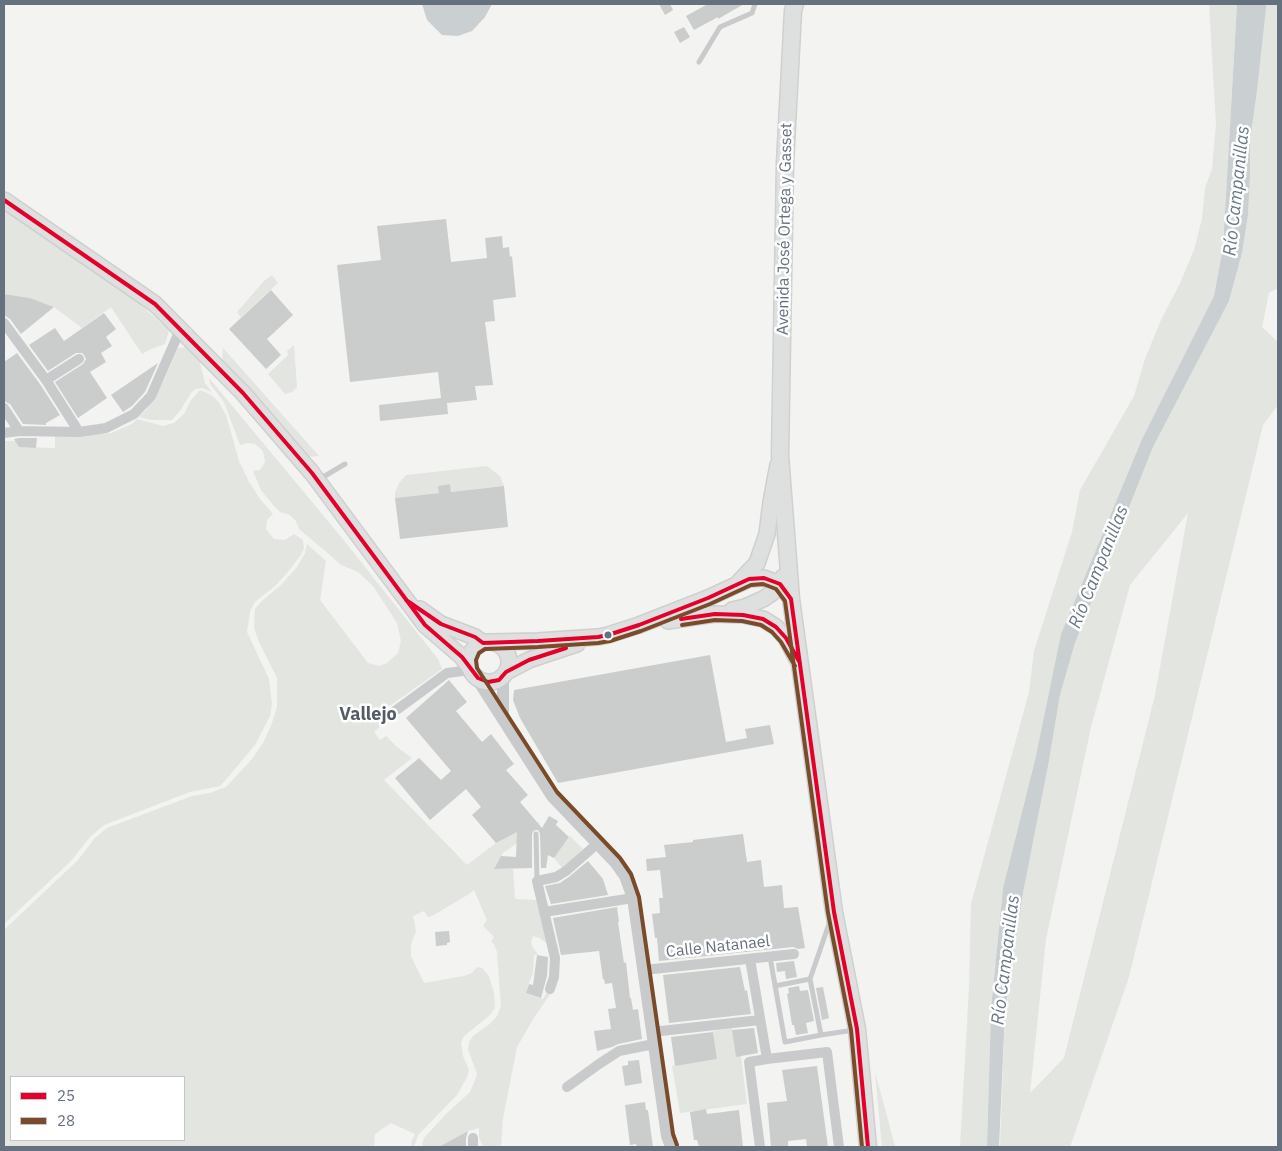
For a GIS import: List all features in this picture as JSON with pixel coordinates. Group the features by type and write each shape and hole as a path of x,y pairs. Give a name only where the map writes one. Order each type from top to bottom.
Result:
{"main road":[{"name":"Avenida José Ortega y Gasset","path":"795,4 793,11 785,164 780,455 790,599 834,912 857,1030 868,1147"},
{"path":"4,200 155,304 243,393 318,480 425,625 462,657 478,678 493,682 529,660 598,637"},
{"name":"Avenida José Ortega y Gasset","path":"738,584 757,563 767,534 780,455"},
{"path":"639,625 715,614 745,607 763,600 780,584 787,564"},
{"path":"472,672 469,659 478,645 487,642 538,642 608,635 708,598 749,579 764,578 780,584 790,599"},
{"path":"406,600 442,624 487,642 500,645 508,654 509,667 505,674"},
{"path":"715,614 743,615 763,619 786,638 800,663"}],"street":[{"path":"4,323 46,380 79,432"},
{"path":"4,433 79,432 106,428 134,414 150,396 180,330"},
{"path":"46,380 79,360"},
{"path":"4,408 19,432"},
{"path":"391,714 447,673 472,672 552,796 616,862 625,876 633,898 667,1136 671,1147"},
{"path":"503,718 505,674"},
{"path":"550,989 554,977 555,958 537,881 556,877 566,871 598,843"},
{"path":"544,912 633,898"},
{"name":"Calle Natanael","path":"644,970 794,954"},
{"path":"750,959 767,1059"},
{"path":"567,1087 619,1051 653,1038 760,1020"},
{"path":"760,1147 749,1062 827,1052 839,1147"}],"lane":[{"path":"699,62 720,27 752,13 755,4"},
{"path":"318,480 345,464"},
{"path":"536,834 537,881"},
{"path":"821,1035 810,979 834,912"},
{"path":"770,957 786,1042 857,1030"},
{"path":"775,986 810,979"}],"shaded area":[{"path":"1209,4 1237,4 1223,247 1214,296 1142,439 1061,634 1035,760 1003,888 991,1009 987,1147 960,1147 969,988 971,904 1029,692 1034,651 1072,532 1080,490 1134,396 1145,359 1161,320 1194,250 1202,219 1205,188 1212,169 1216,124"},
{"path":"1266,4 1278,4 1278,288 1269,293 1262,327 1278,342 1278,405 1263,425 1129,977 1070,1147 1000,1147 1005,1011 1023,893 1060,695 1075,643 1153,447 1229,301 1242,253 1248,215 1250,141","holes":["1188,513 1155,695 1064,1058 1030,1093 1046,939 1091,727 1130,585"]},
{"path":"4,209 137,301 169,331 165,344 142,354 111,307 82,328 54,307 30,298 4,294"},
{"path":"272,275 278,283 241,317 237,312 264,281"},
{"path":"294,345 297,387 292,392 285,394 268,374 288,355 287,351"},
{"path":"189,347 199,358 205,383 212,392 202,388 195,389 172,420 151,420 139,417 146,410 164,380 178,348"},
{"path":"223,348 319,456 306,457 222,363"},
{"path":"209,378 342,538 438,659 442,669 391,705 376,708 377,715 387,721 374,732 380,740 386,736 412,758 384,780 467,865 496,843 539,822 539,828 503,853 495,867 496,869 513,869 515,899 538,900 548,941 545,942 533,936 532,946 538,955 534,955 533,973 526,993 543,999 547,992 551,993 517,1047 503,1118 501,1147 483,1147 479,1137 479,1128 468,1131 442,1147 423,1147 422,1144 424,1138 447,1113 470,1092 477,1074 468,1049 469,1042 473,1036 491,1023 497,1016 501,1006 497,952 494,944 491,942 494,937 483,926 487,920 474,890 432,916 428,917 424,911 413,916 416,931 411,944 411,956 424,983 464,976 472,973 477,967 482,968 489,976 494,993 495,1008 490,1015 464,1036 461,1043 463,1056 469,1070 467,1077 457,1095 418,1135 414,1147 412,1147 411,1143 415,1134 391,1123 375,1134 374,1147 4,1147 4,930 78,860 95,838 107,828 192,796 210,793 226,787 252,759 263,743 277,707 277,678 259,642 254,627 255,609 297,567 305,553 307,544 326,561 320,600 368,663 379,666 387,663 398,653 401,641 397,623 373,586 358,572 341,565 299,529 296,521 290,515 280,512 261,490 253,471 260,470 265,462 263,451 255,444 247,443 240,445 224,402 210,384"},
{"path":"200,390 218,401 226,415 239,461 249,482 273,514 267,520 266,529 274,539 285,540 294,534 303,540 304,548 301,555 275,586 255,602 250,611 247,632 269,679 272,704 270,716 255,745 220,786 190,792 104,825 90,837 71,861 4,924 4,441 16,441 20,447 55,448 55,435 111,433 132,424 137,419 163,426 174,423 184,414 191,400"},
{"path":"487,466 500,476 504,486 451,492 449,484 439,486 439,493 395,498 399,483 406,475"},
{"path":"570,836 583,849 563,869 554,858"},
{"path":"732,1028 736,1056 741,1056 747,1104 680,1113 672,1066 717,1059 713,1031"},
{"path":"875,1072 895,1146 896,1147 882,1147"}],"water":[{"path":"422,4 492,4 485,17 472,31 458,36 442,35 427,20"},
{"name":"Río Campanillas","path":"1237,4 1266,4 1250,141 1248,215 1242,253 1229,301 1153,447 1075,643 1060,695 1023,893 1005,1011 999,1147 987,1147 991,1009 1003,888 1035,760 1061,634 1142,439 1214,296 1223,247"}],"building":[{"path":"659,4 670,4 673,10 665,15"},
{"path":"708,4 744,4 694,30 686,16"},
{"path":"684,27 690,37 680,43 674,32"},
{"path":"446,219 451,262 487,258 485,238 502,236 503,248 509,247 510,257 512,256 516,297 493,300 495,321 485,322 493,385 475,386 477,400 447,403 448,414 380,421 379,405 441,398 438,372 350,382 337,265 381,260 377,226"},
{"path":"271,290 293,315 267,339 281,355 266,369 229,329"},
{"path":"4,294 30,298 54,307 21,334 10,319 4,315"},
{"path":"104,313 116,329 106,337 112,346 101,353 106,362 90,372 107,398 78,418 55,382 83,364 86,359 84,355 76,353 48,371 29,345 55,328 64,341"},
{"path":"17,353 60,415 46,423 46,425 23,424 10,404 4,401 4,362"},
{"path":"158,363 145,392 132,406 123,412 111,395"},
{"path":"37,438 36,448 19,447 14,439"},
{"path":"450,484 451,492 504,486 508,527 400,539 395,498 439,493 438,486"},
{"path":"710,655 726,742 747,738 745,729 770,725 774,744 558,783 520,718 513,700 514,690"},
{"path":"449,680 467,702 456,711 482,742 491,734 514,764 506,770 528,795 520,802 542,828 549,816 558,821 556,825 569,837 554,858 548,855 546,868 541,868 540,834 538,830 534,830 532,834 532,868 494,869 501,856 516,857 517,832 496,843 472,815 481,807 466,789 430,820 395,778 419,758 441,780 451,771 406,718"},
{"path":"743,834 747,862 761,860 764,887 782,885 784,908 798,907 805,948 798,949 793,947 659,961 652,914 660,913 659,898 663,898 660,870 647,871 646,859 666,857 664,845"},
{"path":"588,861 603,879 608,895 551,904 545,886 560,883"},
{"path":"617,907 630,998 633,1010 638,1009 642,1039 597,1051 594,1031 611,1029 608,1009 616,1008 612,983 605,984 603,980 599,951 561,955 553,918"},
{"path":"449,931 450,942 447,945 436,946 435,932"},
{"path":"537,955 548,957 547,976 541,998 526,993 529,984 533,985"},
{"path":"794,961 797,977 786,979 785,971 777,972 776,963"},
{"path":"740,967 745,991 747,990 751,1014 669,1023 663,975"},
{"path":"799,986 800,991 808,990 814,1021 806,1023 808,1033 796,1035 794,1025 792,1025 787,994 789,993 788,988"},
{"path":"823,987 829,1018 822,1020 816,988"},
{"path":"754,1028 758,1053 736,1057 732,1030"},
{"path":"713,1032 717,1059 675,1066 671,1037"},
{"path":"639,1060 642,1083 625,1086 622,1066 628,1065 628,1061"},
{"path":"817,1066 828,1147 807,1147 806,1139 788,1141 788,1147 771,1147 767,1103 787,1101 782,1070"},
{"path":"645,1102 646,1110 648,1110 653,1147 637,1147 636,1144 630,1145 625,1105"},
{"path":"706,1109 707,1114 739,1110 743,1147 699,1147 697,1140 694,1140 690,1112"},
{"path":"468,1131 466,1147 439,1147"}],"transit line":[{"name":"25","path":"4,200 155,304 243,393 312,473 425,625 462,657 478,678 488,682 499,680 506,672 529,660 566,648"},
{"name":"25","path":"406,600 441,624 475,637 483,643 538,641 608,635 708,598 749,579 764,578 780,584 791,599 834,912 857,1029 868,1147"},
{"name":"28","path":"677,1145 673,1134 639,897 631,874 620,858 557,792 477,668 476,660 479,653 485,649 610,641 710,604 751,585 763,584 776,589 785,601 828,913 851,1030 862,1147"},
{"name":"25","path":"681,619 715,614 743,615 763,619 776,627 786,638 800,663"},
{"name":"28","path":"682,625 715,620 742,621 761,625 772,632 781,642 795,666"}],"district":[{"name":"Vallejo","path":"368,715"}]}
